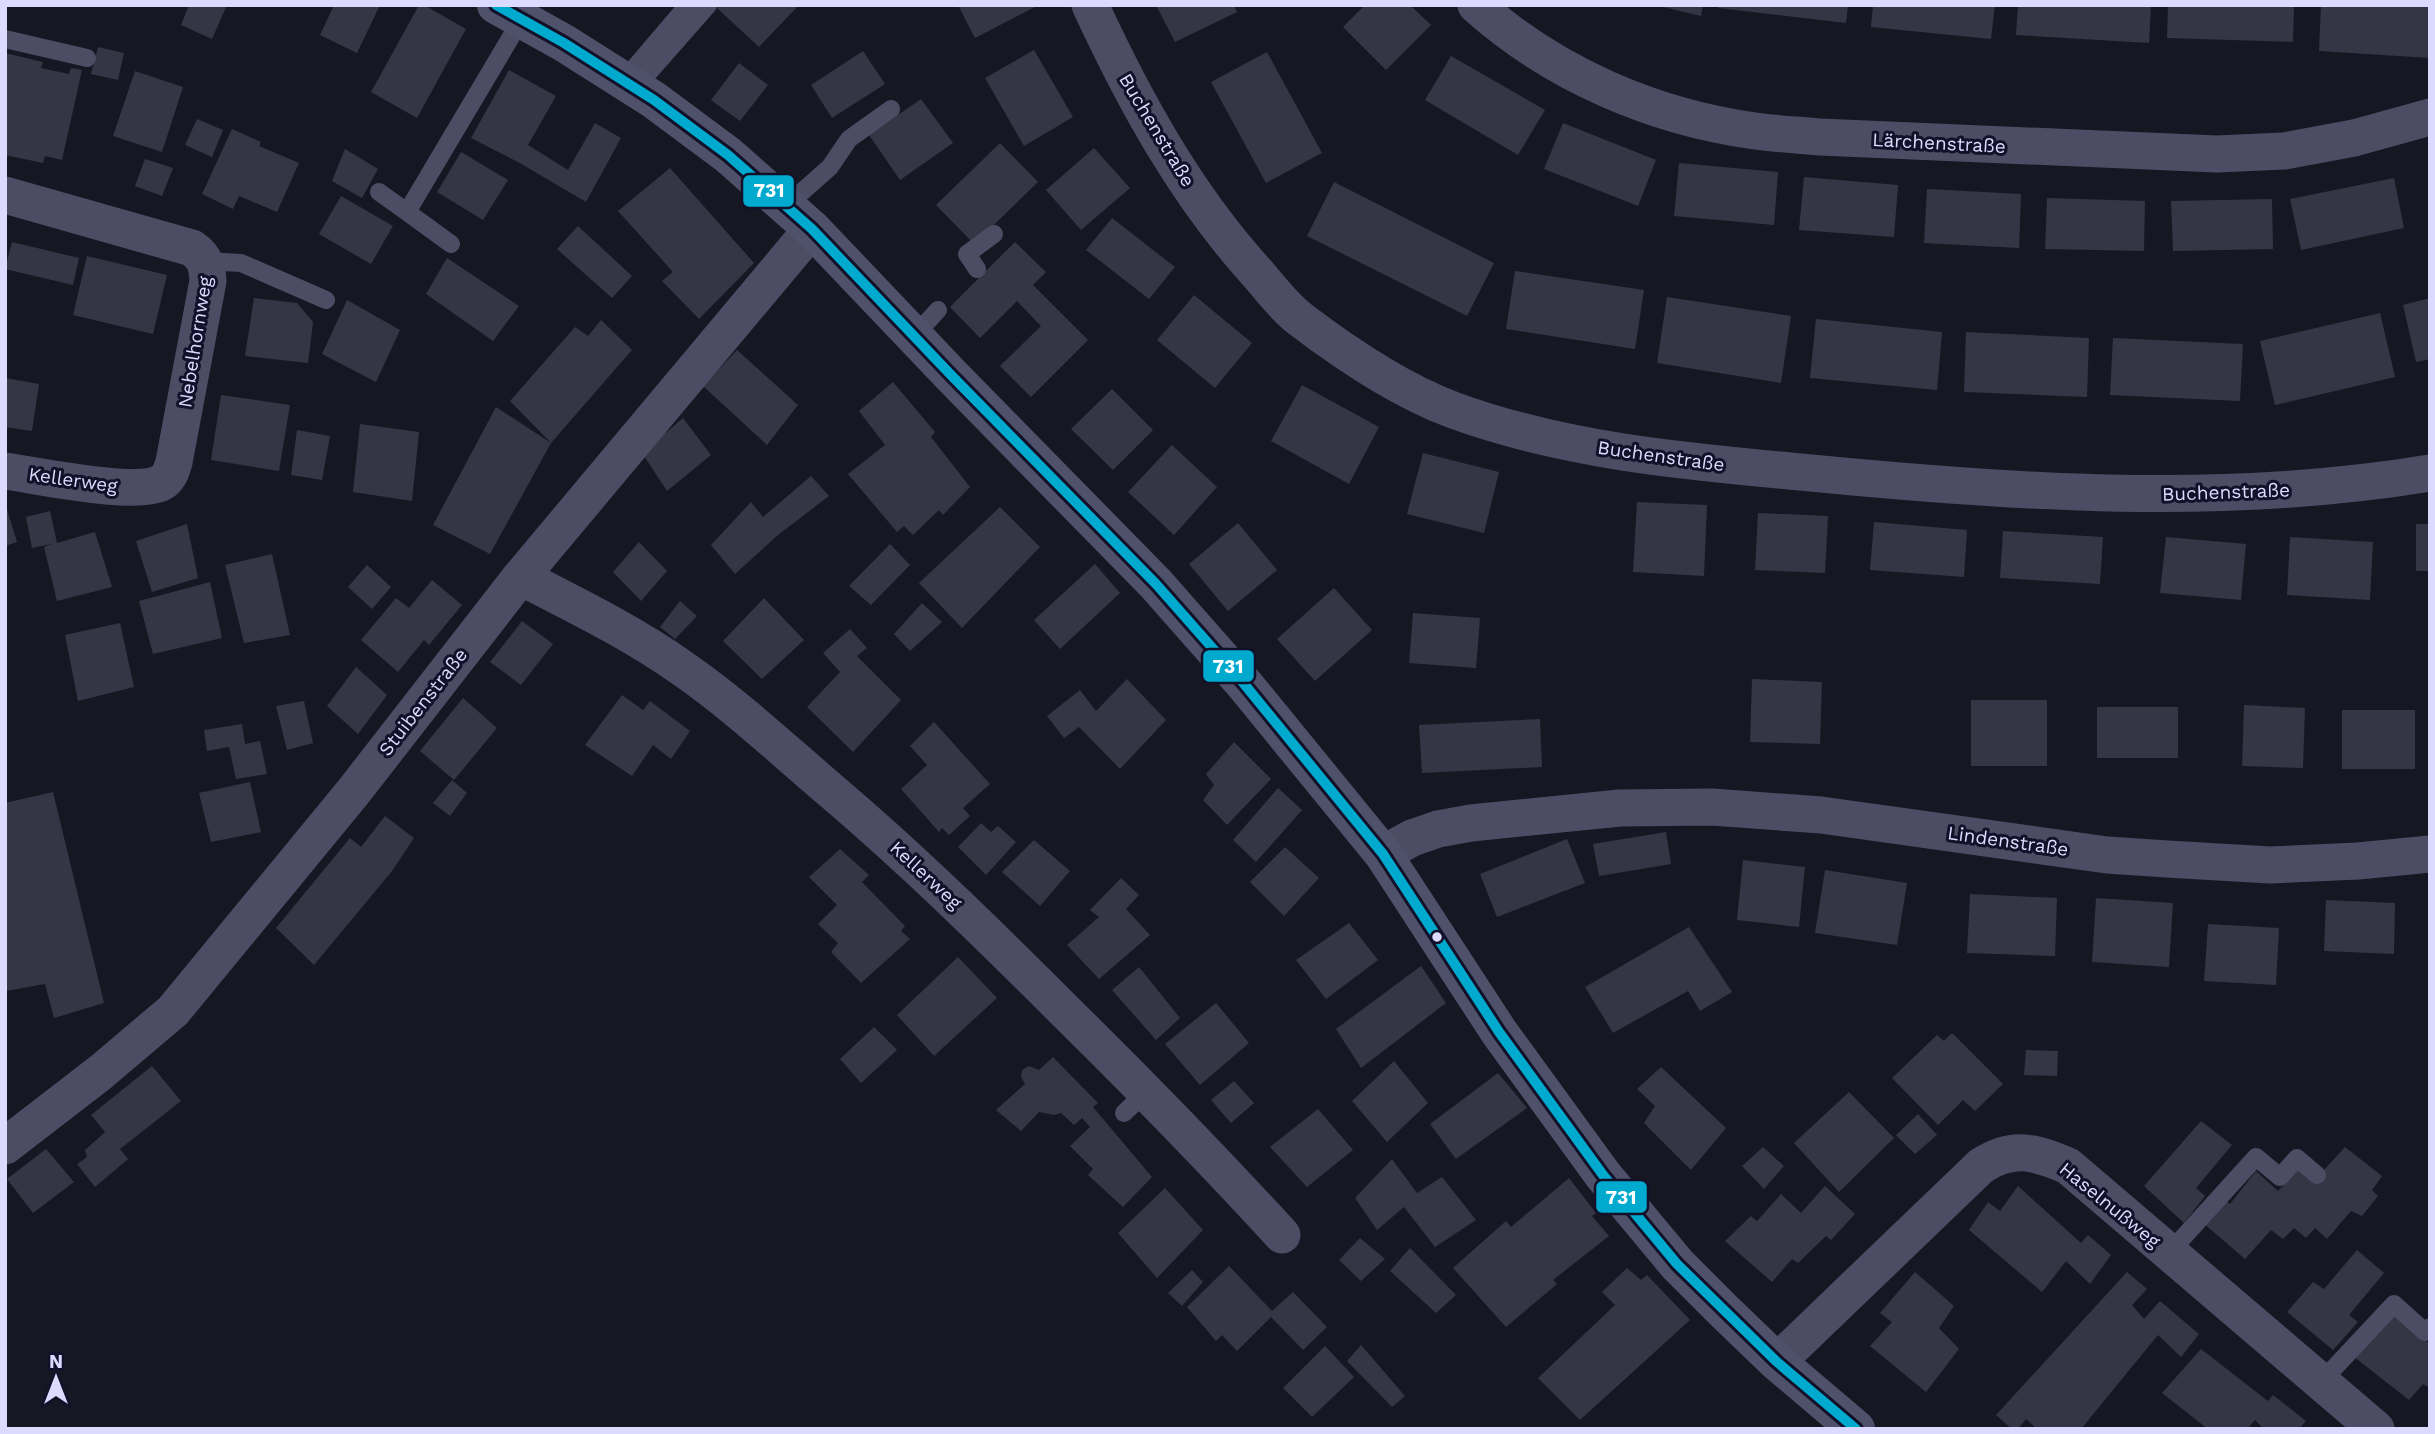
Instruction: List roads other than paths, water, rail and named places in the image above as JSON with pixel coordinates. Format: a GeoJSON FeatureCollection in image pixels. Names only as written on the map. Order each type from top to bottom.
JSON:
{"type":"FeatureCollection","features":[{"type":"Feature","properties":{"kind":"street","name":"Buchenstraße"},"geometry":{"type":"LineString","coordinates":[[1090,5],[1116,61],[1167,155],[1247,262],[1296,316],[1399,385],[1452,410],[1588,446],[1751,468],[2003,488],[2208,494],[2295,490],[2430,473]]}},
{"type":"Feature","properties":{"kind":"street","name":"Lärchenstraße"},"geometry":{"type":"LineString","coordinates":[[1476,5],[1494,22],[1542,56],[1596,85],[1704,121],[1755,131],[1819,137],[2217,154],[2284,150],[2354,138],[2430,117]]}},
{"type":"Feature","properties":{"kind":"street"},"geometry":{"type":"LineString","coordinates":[[508,13],[564,43],[630,84],[728,155],[799,218],[926,322],[951,375],[1147,575],[1201,634],[1383,854],[1499,1031],[1603,1175],[1677,1264],[1777,1362],[1856,1429]]}},
{"type":"Feature","properties":{"kind":"street","name":"Nebelhornweg"},"geometry":{"type":"LineString","coordinates":[[5,195],[178,243],[192,248],[205,261],[208,281],[206,294],[174,462],[171,472],[163,481],[140,488]]}},
{"type":"Feature","properties":{"kind":"street","name":"Stuibenstraße"},"geometry":{"type":"LineString","coordinates":[[5,1146],[101,1072],[173,1011],[354,791],[799,218]]}},
{"type":"Feature","properties":{"kind":"street","name":"Kellerweg"},"geometry":{"type":"LineString","coordinates":[[5,471],[122,488],[140,488]]}},
{"type":"Feature","properties":{"kind":"street","name":"Kellerweg"},"geometry":{"type":"LineString","coordinates":[[520,577],[631,634],[726,701],[878,831],[975,921],[1135,1102],[1282,1235]]}},
{"type":"Feature","properties":{"kind":"street","name":"Lindenstraße"},"geometry":{"type":"LineString","coordinates":[[1383,854],[1412,838],[1438,829],[1471,823],[1609,809],[1712,807],[1821,815],[2108,855],[2167,859],[2270,865],[2430,854]]}},
{"type":"Feature","properties":{"kind":"street","name":"Haselnußweg"},"geometry":{"type":"LineString","coordinates":[[1777,1362],[1981,1166],[1997,1156],[2020,1152],[2042,1156],[2068,1166],[2376,1429]]}},
{"type":"Feature","properties":{"kind":"lane"},"geometry":{"type":"LineString","coordinates":[[630,84],[688,5]]}},
{"type":"Feature","properties":{"kind":"lane"},"geometry":{"type":"LineString","coordinates":[[630,84],[708,5]]}},
{"type":"Feature","properties":{"kind":"lane"},"geometry":{"type":"LineString","coordinates":[[407,212],[508,13]]}},
{"type":"Feature","properties":{"kind":"lane"},"geometry":{"type":"LineString","coordinates":[[5,39],[87,58]]}},
{"type":"Feature","properties":{"kind":"lane"},"geometry":{"type":"LineString","coordinates":[[799,218],[849,139],[891,109]]}},
{"type":"Feature","properties":{"kind":"lane"},"geometry":{"type":"LineString","coordinates":[[379,192],[451,244]]}},
{"type":"Feature","properties":{"kind":"lane"},"geometry":{"type":"LineString","coordinates":[[977,269],[967,254],[993,234]]}},
{"type":"Feature","properties":{"kind":"lane"},"geometry":{"type":"LineString","coordinates":[[205,261],[241,263],[326,300]]}},
{"type":"Feature","properties":{"kind":"lane"},"geometry":{"type":"LineString","coordinates":[[2169,1253],[2256,1157],[2280,1177],[2297,1158],[2317,1175]]}},
{"type":"Feature","properties":{"kind":"lane"},"geometry":{"type":"LineString","coordinates":[[2321,1382],[2394,1304],[2425,1332],[2430,1327]]}}]}
